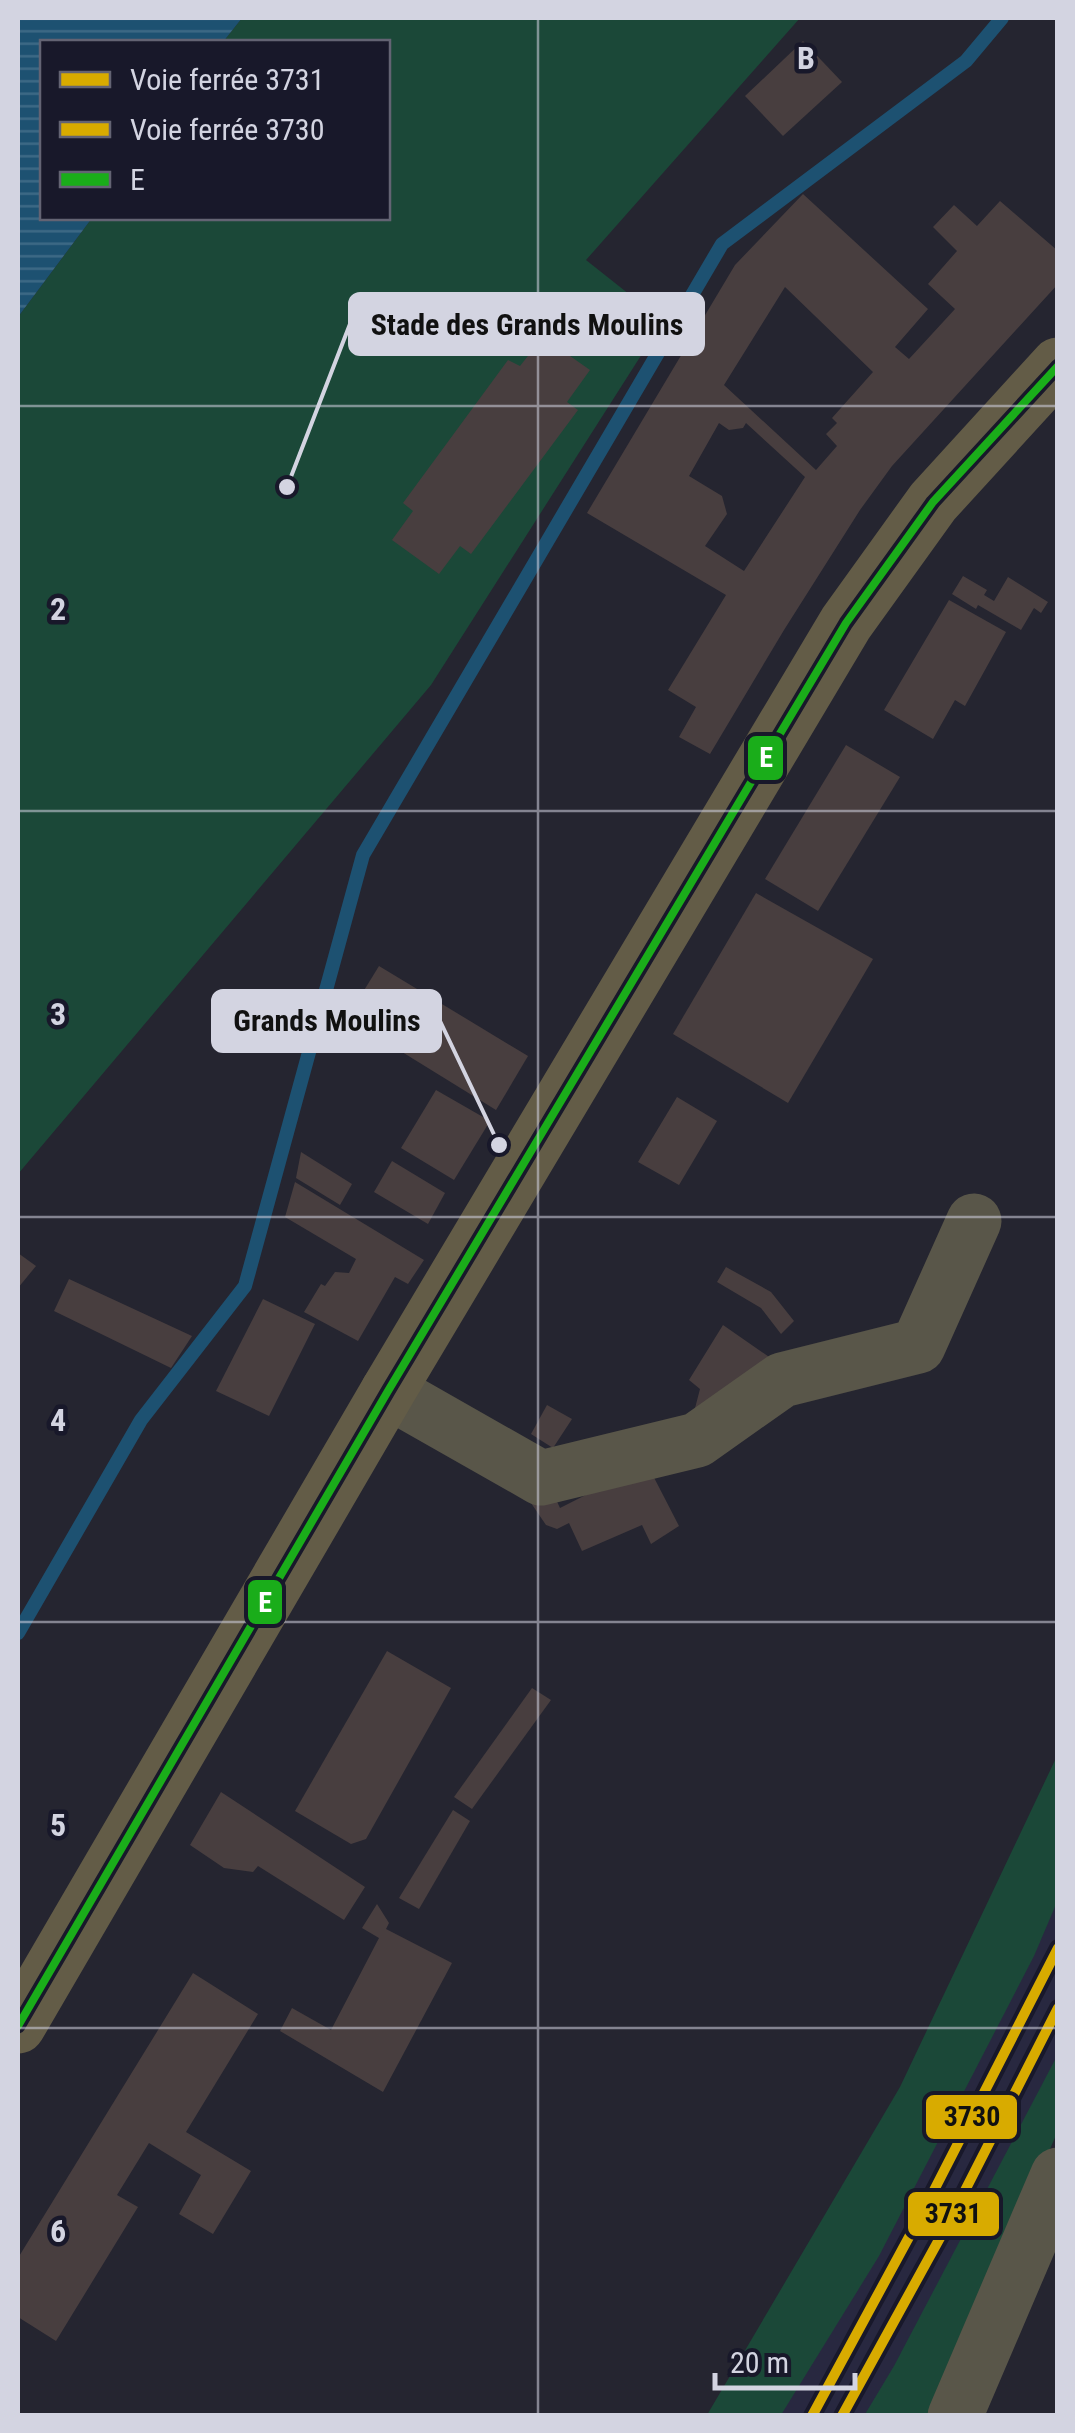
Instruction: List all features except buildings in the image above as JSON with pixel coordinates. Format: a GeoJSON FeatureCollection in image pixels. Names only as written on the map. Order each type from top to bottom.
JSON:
{"type":"FeatureCollection","features":[{"type":"Feature","properties":{"kind":"main road"},"geometry":{"type":"LineString","coordinates":[[18,2026],[388,1391],[846,622],[933,502],[1058,365]]}},
{"type":"Feature","properties":{"kind":"street"},"geometry":{"type":"LineString","coordinates":[[388,1391],[542,1478],[697,1440],[782,1380],[918,1346],[974,1221]]}},
{"type":"Feature","properties":{"kind":"street"},"geometry":{"type":"LineString","coordinates":[[956,2416],[1058,2174]]}},
{"type":"Feature","properties":{"kind":"shaded area"},"geometry":{"type":"Polygon","coordinates":[[[18,18],[242,18],[225,40],[40,40],[40,220],[91,220],[18,317],[18,18]]]}},
{"type":"Feature","properties":{"kind":"shaded area"},"geometry":{"type":"Polygon","coordinates":[[[1057,1809],[1057,2092],[891,2415],[746,2416],[1057,1809]]]}},
{"type":"Feature","properties":{"kind":"green space"},"geometry":{"type":"Polygon","coordinates":[[[242,18],[800,18],[586,260],[663,321],[431,685],[18,1174],[18,317],[91,220],[390,220],[390,40],[225,40],[242,18]]]}},
{"type":"Feature","properties":{"kind":"green space"},"geometry":{"type":"Polygon","coordinates":[[[1057,1756],[1057,1902],[1034,1956],[879,2256],[781,2415],[707,2415],[900,2087],[1057,1756]]]}},
{"type":"Feature","properties":{"kind":"green space"},"geometry":{"type":"Polygon","coordinates":[[[1057,2056],[1057,2133],[965,2342],[927,2415],[864,2416],[894,2366],[1057,2056]]]}},
{"type":"Feature","properties":{"kind":"waterway"},"geometry":{"type":"LineString","coordinates":[[18,1633],[141,1420],[245,1286],[363,855],[722,244],[966,61],[1002,18]]}},
{"type":"Feature","properties":{"kind":"rail line","name":"3730"},"geometry":{"type":"LineString","coordinates":[[812,2416],[928,2202],[1058,1948]]}},
{"type":"Feature","properties":{"kind":"rail line","name":"3731"},"geometry":{"type":"LineString","coordinates":[[842,2416],[952,2216],[1058,2008]]}},
{"type":"Feature","properties":{"kind":"transit line","name":"E"},"geometry":{"type":"LineString","coordinates":[[18,2026],[388,1391],[846,623],[933,502],[1058,366]]}},
{"type":"Feature","properties":{"kind":"place","name":"Stade des Grands Moulins"},"geometry":{"type":"Point","coordinates":[287,487]}},
{"type":"Feature","properties":{"kind":"place","name":"Grands Moulins"},"geometry":{"type":"Point","coordinates":[499,1145]}}]}
